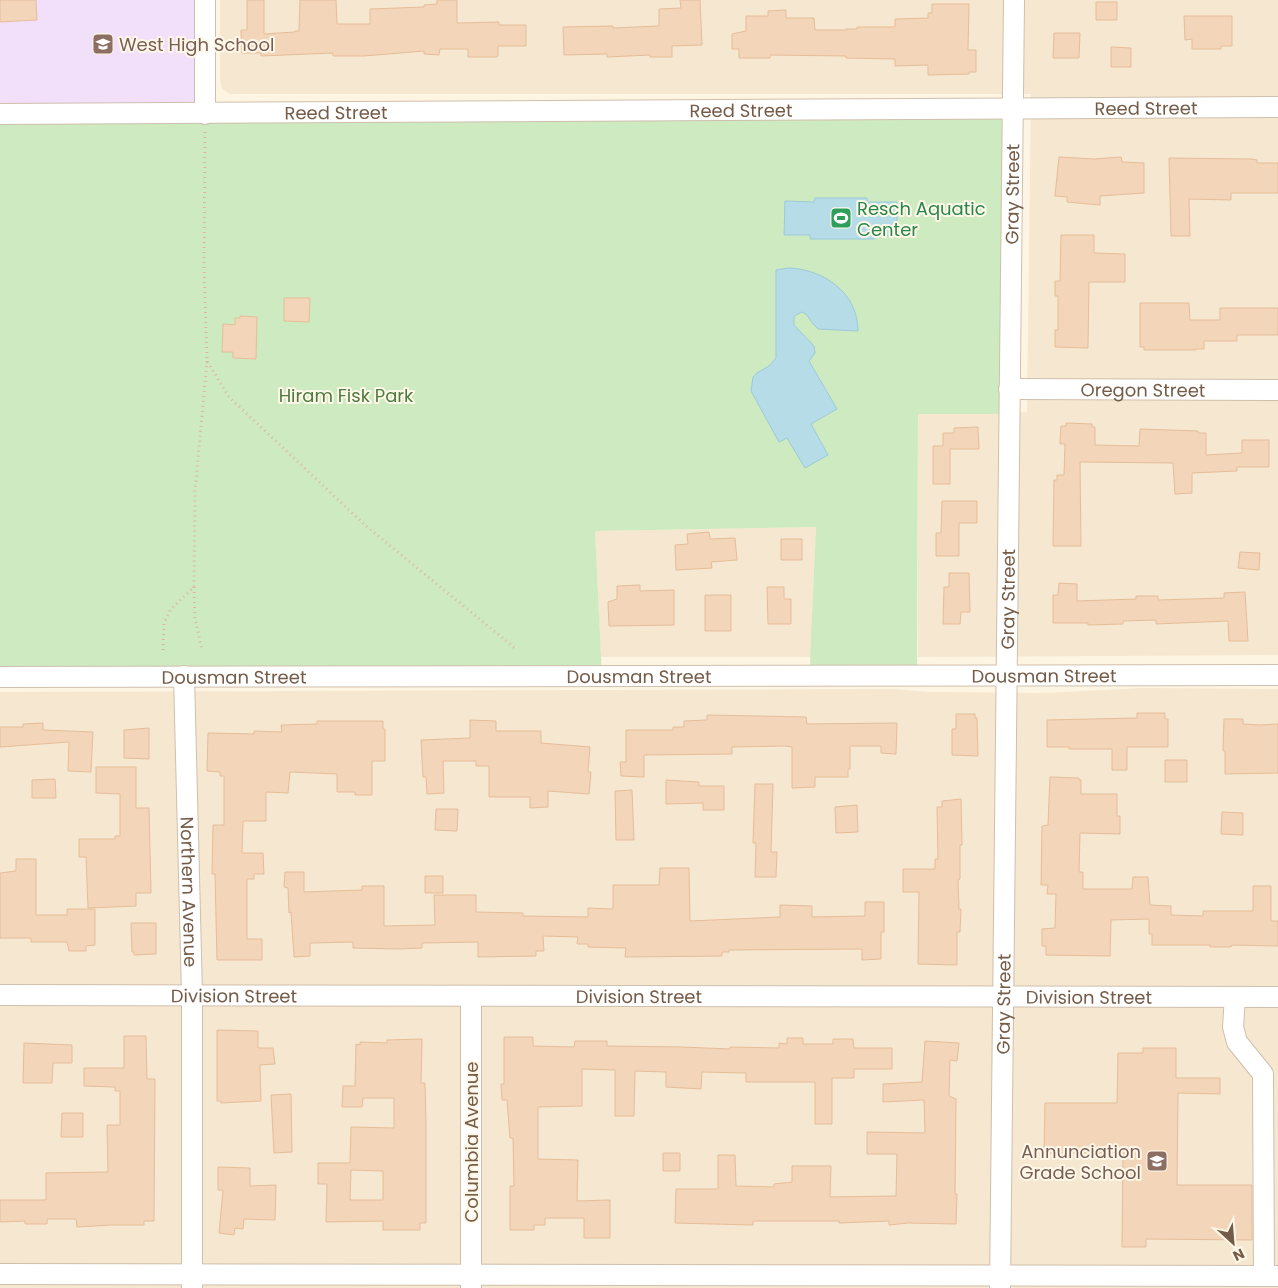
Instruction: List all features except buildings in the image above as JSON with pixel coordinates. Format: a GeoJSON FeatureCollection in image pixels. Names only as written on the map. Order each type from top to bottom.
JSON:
{"type":"FeatureCollection","features":[{"type":"Feature","properties":{"kind":"street"},"geometry":{"type":"LineString","coordinates":[[205,0],[205,114]]}},
{"type":"Feature","properties":{"kind":"street","name":"Gray Street"},"geometry":{"type":"LineString","coordinates":[[1000,1282],[1014,0]]}},
{"type":"Feature","properties":{"kind":"street","name":"Reed Street"},"geometry":{"type":"LineString","coordinates":[[0,114],[1278,107]]}},
{"type":"Feature","properties":{"kind":"street","name":"Oregon Street"},"geometry":{"type":"LineString","coordinates":[[1009,388],[1278,390]]}},
{"type":"Feature","properties":{"kind":"street","name":"Dousman Street"},"geometry":{"type":"LineString","coordinates":[[0,676],[1278,676]]}},
{"type":"Feature","properties":{"kind":"street","name":"Northern Avenue"},"geometry":{"type":"LineString","coordinates":[[184,676],[192,995],[192,1281]]}},
{"type":"Feature","properties":{"kind":"street","name":"Division Street"},"geometry":{"type":"LineString","coordinates":[[0,995],[1278,997]]}},
{"type":"Feature","properties":{"kind":"street","name":"Columbia Avenue"},"geometry":{"type":"LineString","coordinates":[[471,996],[471,1282]]}},
{"type":"Feature","properties":{"kind":"street"},"geometry":{"type":"LineString","coordinates":[[0,1274],[192,1281],[471,1282],[1000,1282],[1271,1276],[1263,1074],[1237,1042],[1233,1027],[1234,997]]}},
{"type":"Feature","properties":{"kind":"path"},"geometry":{"type":"LineString","coordinates":[[202,650],[195,618],[194,586],[195,491],[207,360],[204,264],[205,114]]}},
{"type":"Feature","properties":{"kind":"path"},"geometry":{"type":"LineString","coordinates":[[207,360],[229,397],[366,526],[516,649]]}},
{"type":"Feature","properties":{"kind":"path"},"geometry":{"type":"LineString","coordinates":[[163,650],[164,623],[171,609],[194,586]]}},
{"type":"Feature","properties":{"kind":"shaded area","name":"West High School"},"geometry":{"type":"Polygon","coordinates":[[[0,0],[205,0],[205,114],[0,114],[0,0]]]}},
{"type":"Feature","properties":{"kind":"shaded area"},"geometry":{"type":"Polygon","coordinates":[[[220,0],[1278,0],[1278,655],[918,657],[918,413],[1027,412],[1031,94],[230,94],[222,89],[220,79],[220,0]]]}},
{"type":"Feature","properties":{"kind":"shaded area"},"geometry":{"type":"Polygon","coordinates":[[[816,527],[810,657],[601,657],[595,531],[816,527]]]}},
{"type":"Feature","properties":{"kind":"shaded area"},"geometry":{"type":"Polygon","coordinates":[[[1142,688],[1278,689],[1278,1288],[0,1288],[0,692],[895,689],[930,692],[1046,693],[1142,688]]]}},
{"type":"Feature","properties":{"kind":"green space","name":"Hiram Fisk Park"},"geometry":{"type":"Polygon","coordinates":[[[1013,109],[1008,414],[918,414],[917,677],[811,677],[810,657],[816,527],[595,531],[602,676],[0,677],[0,114],[1013,109]]]}},
{"type":"Feature","properties":{"kind":"water","name":"Resch Aquatic Center"},"geometry":{"type":"Polygon","coordinates":[[[815,198],[867,198],[867,202],[897,202],[897,236],[876,236],[875,239],[810,239],[810,235],[784,235],[785,201],[814,202],[815,198]]]}},
{"type":"Feature","properties":{"kind":"water"},"geometry":{"type":"Polygon","coordinates":[[[788,268],[814,273],[826,278],[836,286],[852,305],[858,331],[818,329],[806,314],[802,312],[794,316],[794,325],[814,346],[815,353],[809,361],[837,409],[811,424],[828,455],[805,468],[787,438],[779,442],[751,391],[753,377],[769,366],[776,358],[776,270],[788,268]]]}},
{"type":"Feature","properties":{"kind":"place","name":"West High School"},"geometry":{"type":"Point","coordinates":[103,44]}},
{"type":"Feature","properties":{"kind":"place","name":"Resch Aquatic Center"},"geometry":{"type":"Point","coordinates":[841,218]}},
{"type":"Feature","properties":{"kind":"place","name":"Annunciation Grade School"},"geometry":{"type":"Point","coordinates":[1157,1161]}}]}
